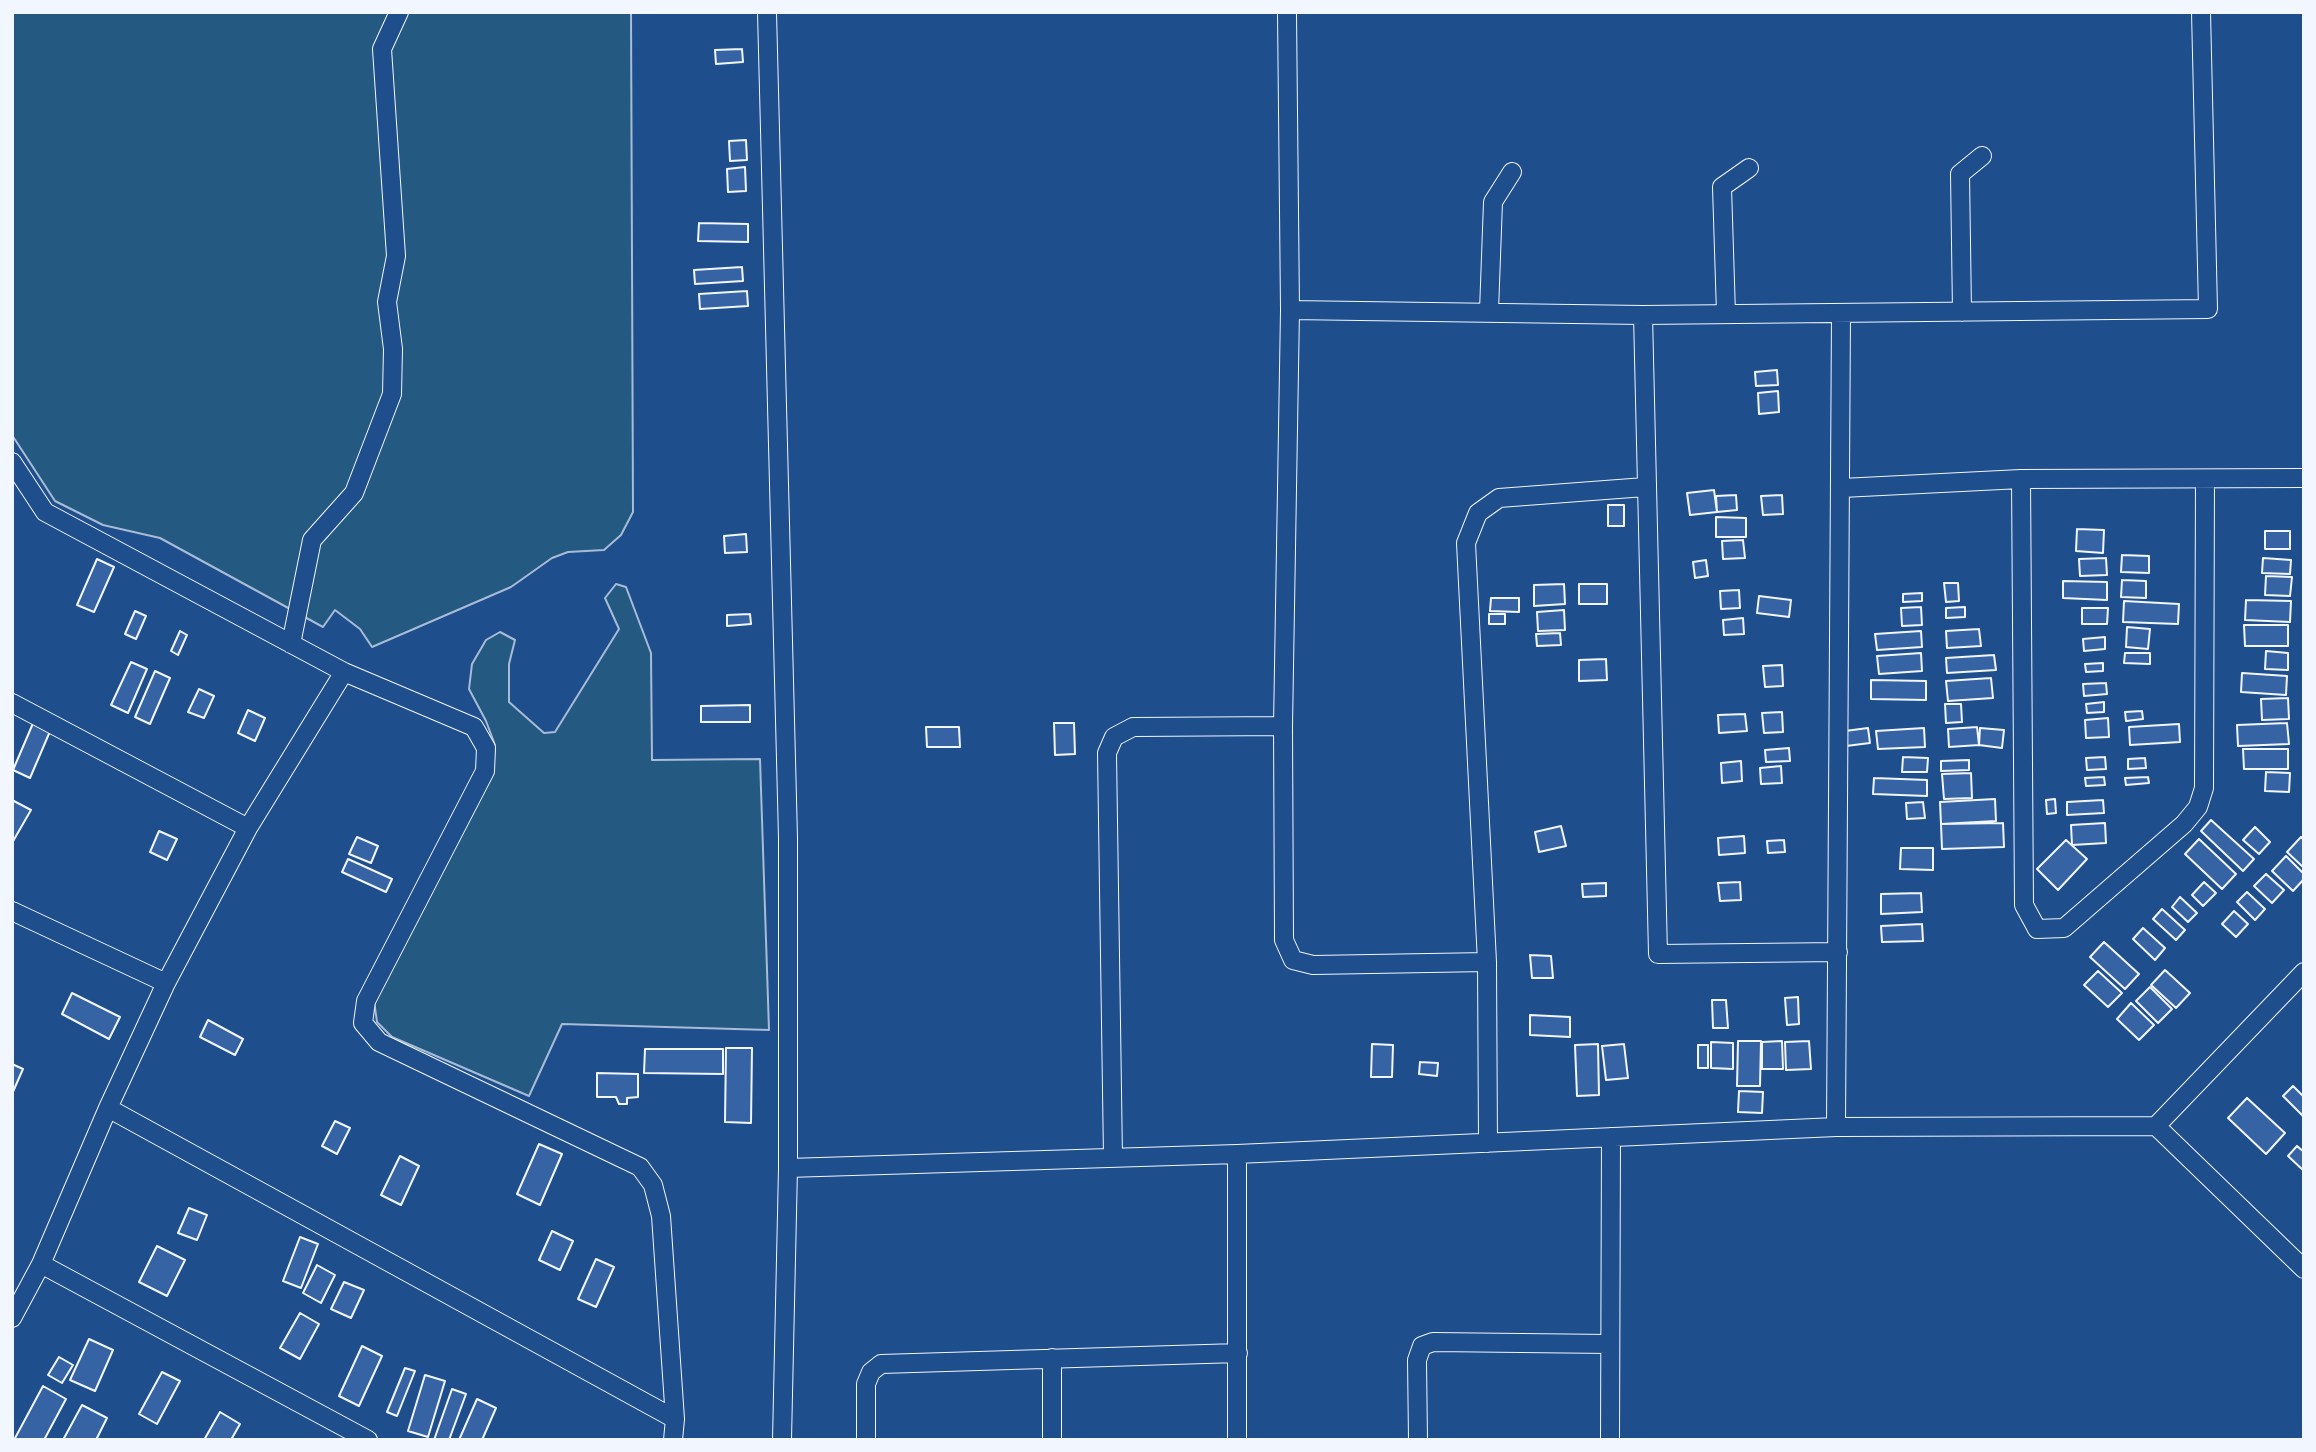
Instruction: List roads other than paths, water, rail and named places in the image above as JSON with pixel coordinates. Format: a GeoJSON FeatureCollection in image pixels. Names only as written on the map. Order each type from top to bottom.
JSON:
{"type":"FeatureCollection","features":[{"type":"Feature","properties":{"kind":"street"},"geometry":{"type":"LineString","coordinates":[[291,644],[312,540],[354,493],[392,394],[393,349],[387,302],[396,256],[382,49],[400,12]]}},
{"type":"Feature","properties":{"kind":"street"},"geometry":{"type":"LineString","coordinates":[[767,12],[788,838],[788,1168],[782,1440]]}},
{"type":"Feature","properties":{"kind":"street"},"geometry":{"type":"LineString","coordinates":[[1287,12],[1290,310],[1283,726],[1284,940],[1293,960],[1313,965],[1487,962]]}},
{"type":"Feature","properties":{"kind":"street"},"geometry":{"type":"LineString","coordinates":[[1290,310],[1643,315],[2208,309],[2201,12]]}},
{"type":"Feature","properties":{"kind":"street"},"geometry":{"type":"LineString","coordinates":[[1962,312],[1961,174],[1982,156]]}},
{"type":"Feature","properties":{"kind":"street"},"geometry":{"type":"LineString","coordinates":[[1726,314],[1722,187],[1749,168]]}},
{"type":"Feature","properties":{"kind":"street"},"geometry":{"type":"LineString","coordinates":[[1489,311],[1493,202],[1512,172]]}},
{"type":"Feature","properties":{"kind":"street"},"geometry":{"type":"LineString","coordinates":[[1836,1128],[1841,313]]}},
{"type":"Feature","properties":{"kind":"street"},"geometry":{"type":"LineString","coordinates":[[1643,315],[1658,954],[1838,953]]}},
{"type":"Feature","properties":{"kind":"street"},"geometry":{"type":"LineString","coordinates":[[12,462],[45,512],[344,672],[474,727],[486,748],[485,771],[366,1001],[363,1023],[379,1042],[640,1167],[653,1185],[661,1216],[675,1419],[673,1440]]}},
{"type":"Feature","properties":{"kind":"street"},"geometry":{"type":"LineString","coordinates":[[1842,488],[2021,479],[2304,478]]}},
{"type":"Feature","properties":{"kind":"street"},"geometry":{"type":"LineString","coordinates":[[2021,479],[2024,905],[2037,929],[2064,928],[2184,824],[2198,807],[2204,788],[2205,479]]}},
{"type":"Feature","properties":{"kind":"street"},"geometry":{"type":"LineString","coordinates":[[1488,1143],[1487,962],[1466,543],[1478,513],[1499,498],[1645,487]]}},
{"type":"Feature","properties":{"kind":"street"},"geometry":{"type":"LineString","coordinates":[[12,1318],[41,1264],[108,1108],[166,983],[248,828],[344,672]]}},
{"type":"Feature","properties":{"kind":"street"},"geometry":{"type":"LineString","coordinates":[[12,703],[248,828]]}},
{"type":"Feature","properties":{"kind":"street"},"geometry":{"type":"LineString","coordinates":[[1113,1158],[1107,753],[1114,737],[1133,727],[1283,726]]}},
{"type":"Feature","properties":{"kind":"street"},"geometry":{"type":"LineString","coordinates":[[12,911],[166,983]]}},
{"type":"Feature","properties":{"kind":"street"},"geometry":{"type":"LineString","coordinates":[[2156,1126],[2304,972]]}},
{"type":"Feature","properties":{"kind":"street"},"geometry":{"type":"LineString","coordinates":[[108,1108],[675,1419]]}},
{"type":"Feature","properties":{"kind":"street"},"geometry":{"type":"LineString","coordinates":[[788,1168],[1237,1154],[1836,1128],[2156,1126],[2301,1261]]}},
{"type":"Feature","properties":{"kind":"street"},"geometry":{"type":"LineString","coordinates":[[1610,1440],[1611,1137]]}},
{"type":"Feature","properties":{"kind":"street"},"geometry":{"type":"LineString","coordinates":[[1237,1154],[1237,1440]]}},
{"type":"Feature","properties":{"kind":"street"},"geometry":{"type":"LineString","coordinates":[[41,1264],[368,1440]]}},
{"type":"Feature","properties":{"kind":"street"},"geometry":{"type":"LineString","coordinates":[[1418,1440],[1417,1360],[1422,1346],[1433,1342],[1610,1344]]}},
{"type":"Feature","properties":{"kind":"street"},"geometry":{"type":"LineString","coordinates":[[866,1440],[866,1384],[871,1372],[881,1364],[1238,1353]]}},
{"type":"Feature","properties":{"kind":"street"},"geometry":{"type":"LineString","coordinates":[[1052,1358],[1052,1440]]}}]}
